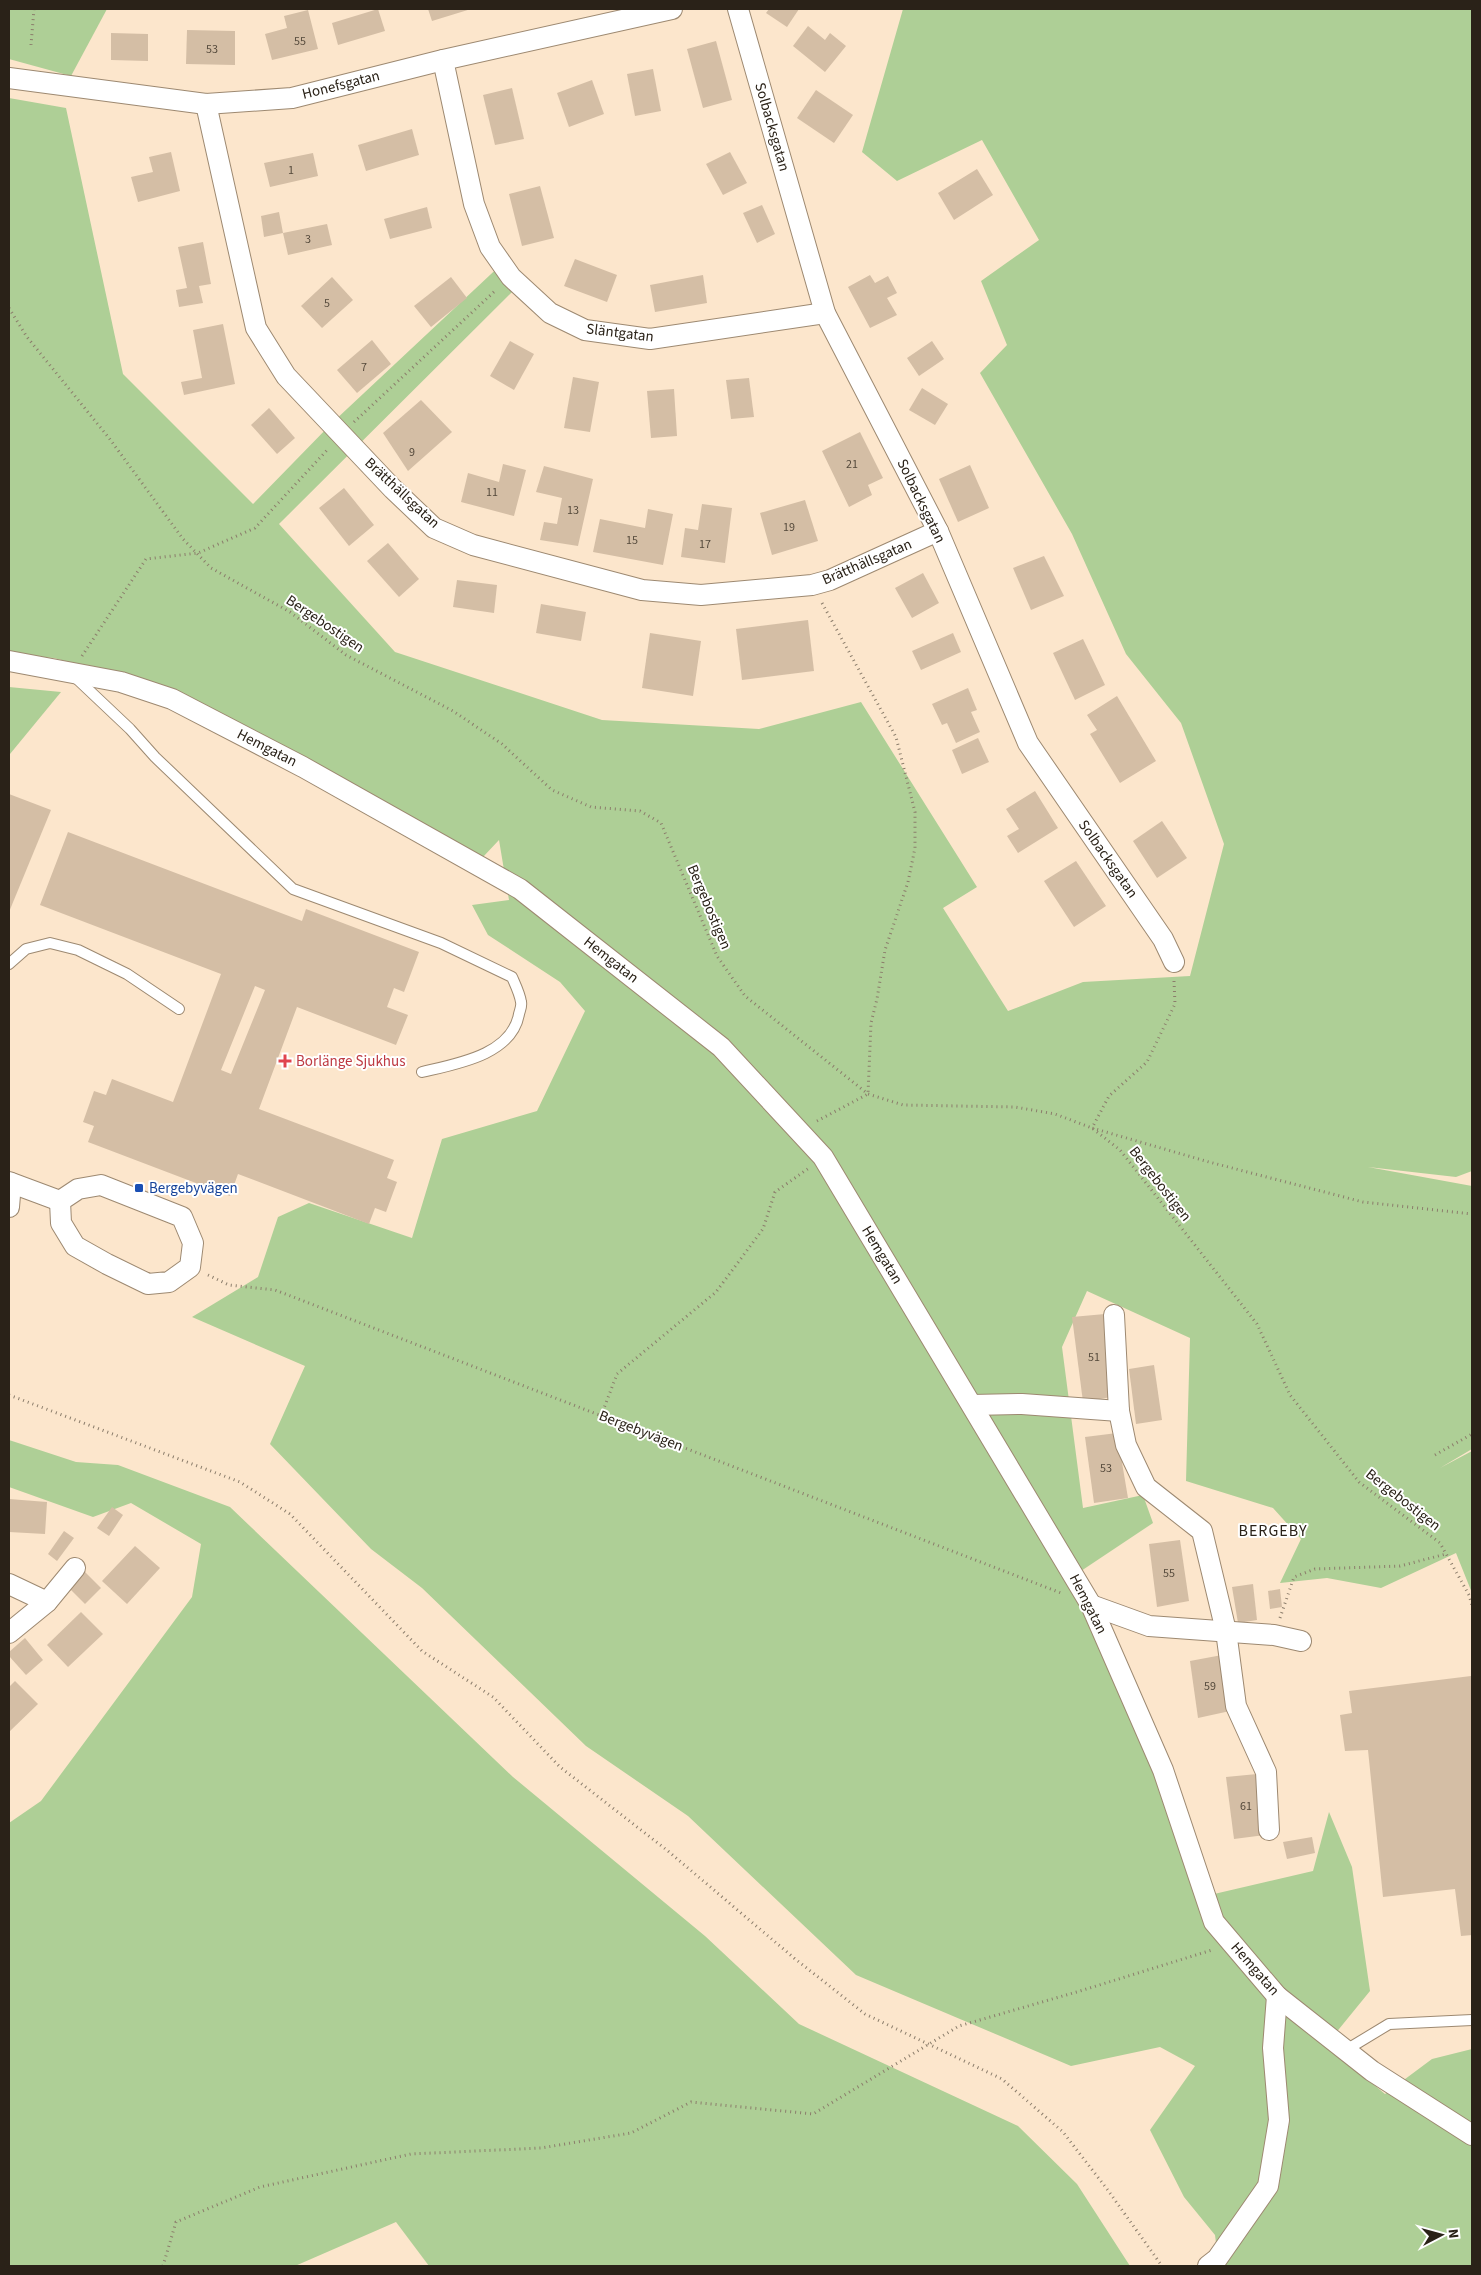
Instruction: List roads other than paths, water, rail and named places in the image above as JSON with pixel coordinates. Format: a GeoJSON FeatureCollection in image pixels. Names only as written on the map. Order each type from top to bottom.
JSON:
{"type":"FeatureCollection","features":[{"type":"Feature","properties":{"kind":"street","name":"Solbacksgatan"},"geometry":{"type":"LineString","coordinates":[[738,9],[825,313],[938,531],[1028,743],[1163,939],[1174,962]]}},
{"type":"Feature","properties":{"kind":"street","name":"Honefsgatan"},"geometry":{"type":"LineString","coordinates":[[9,78],[206,104],[292,98],[442,60],[670,10]]}},
{"type":"Feature","properties":{"kind":"street","name":"Släntgatan"},"geometry":{"type":"LineString","coordinates":[[442,60],[474,204],[490,247],[511,277],[550,313],[585,330],[650,339],[825,313]]}},
{"type":"Feature","properties":{"kind":"street","name":"Brätthällsgatan"},"geometry":{"type":"LineString","coordinates":[[206,104],[256,328],[286,376],[393,489],[434,528],[472,545],[642,590],[702,595],[812,585],[830,580],[938,531]]}},
{"type":"Feature","properties":{"kind":"street","name":"Hemgatan"},"geometry":{"type":"LineString","coordinates":[[9,662],[121,682],[172,699],[303,766],[520,889],[721,1047],[823,1157],[1091,1605],[1163,1770],[1214,1922],[1277,1996],[1372,2071],[1472,2135]]}},
{"type":"Feature","properties":{"kind":"street"},"geometry":{"type":"LineString","coordinates":[[9,1206],[10,1183],[60,1201]]}},
{"type":"Feature","properties":{"kind":"street"},"geometry":{"type":"LineString","coordinates":[[101,1185],[182,1217],[193,1243],[190,1266],[169,1282],[148,1284],[107,1264],[75,1246],[62,1223],[60,1201],[78,1189],[101,1185]]}},
{"type":"Feature","properties":{"kind":"street"},"geometry":{"type":"LineString","coordinates":[[1114,1315],[1119,1411],[1126,1445],[1146,1487],[1202,1531],[1226,1631],[1236,1706],[1266,1772],[1269,1830]]}},
{"type":"Feature","properties":{"kind":"street"},"geometry":{"type":"LineString","coordinates":[[972,1405],[1022,1404],[1119,1411]]}},
{"type":"Feature","properties":{"kind":"street"},"geometry":{"type":"LineString","coordinates":[[9,1633],[47,1602],[76,1568]]}},
{"type":"Feature","properties":{"kind":"street"},"geometry":{"type":"LineString","coordinates":[[9,1584],[47,1602]]}},
{"type":"Feature","properties":{"kind":"street"},"geometry":{"type":"LineString","coordinates":[[1091,1605],[1150,1626],[1274,1635],[1301,1641]]}},
{"type":"Feature","properties":{"kind":"street"},"geometry":{"type":"LineString","coordinates":[[1208,2266],[1217,2259],[1268,2186],[1279,2120],[1273,2048],[1277,1996]]}},
{"type":"Feature","properties":{"kind":"lane"},"geometry":{"type":"LineString","coordinates":[[71,673],[130,729],[174,776],[293,889],[440,943],[512,977],[521,1003],[517,1027],[507,1038],[487,1051],[462,1063],[422,1072]]}},
{"type":"Feature","properties":{"kind":"lane"},"geometry":{"type":"LineString","coordinates":[[9,964],[26,949],[50,942],[78,950],[127,974],[179,1009]]}},
{"type":"Feature","properties":{"kind":"lane"},"geometry":{"type":"LineString","coordinates":[[1346,2050],[1389,2024],[1472,2020]]}},
{"type":"Feature","properties":{"kind":"place","name":"Borlänge Sjukhus"},"geometry":{"type":"Point","coordinates":[285,1061]}},
{"type":"Feature","properties":{"kind":"place","name":"Bergebyvägen"},"geometry":{"type":"Point","coordinates":[139,1188]}},
{"type":"Feature","properties":{"kind":"district","name":"BERGEBY"},"geometry":{"type":"Point","coordinates":[1273,1531]}}]}
